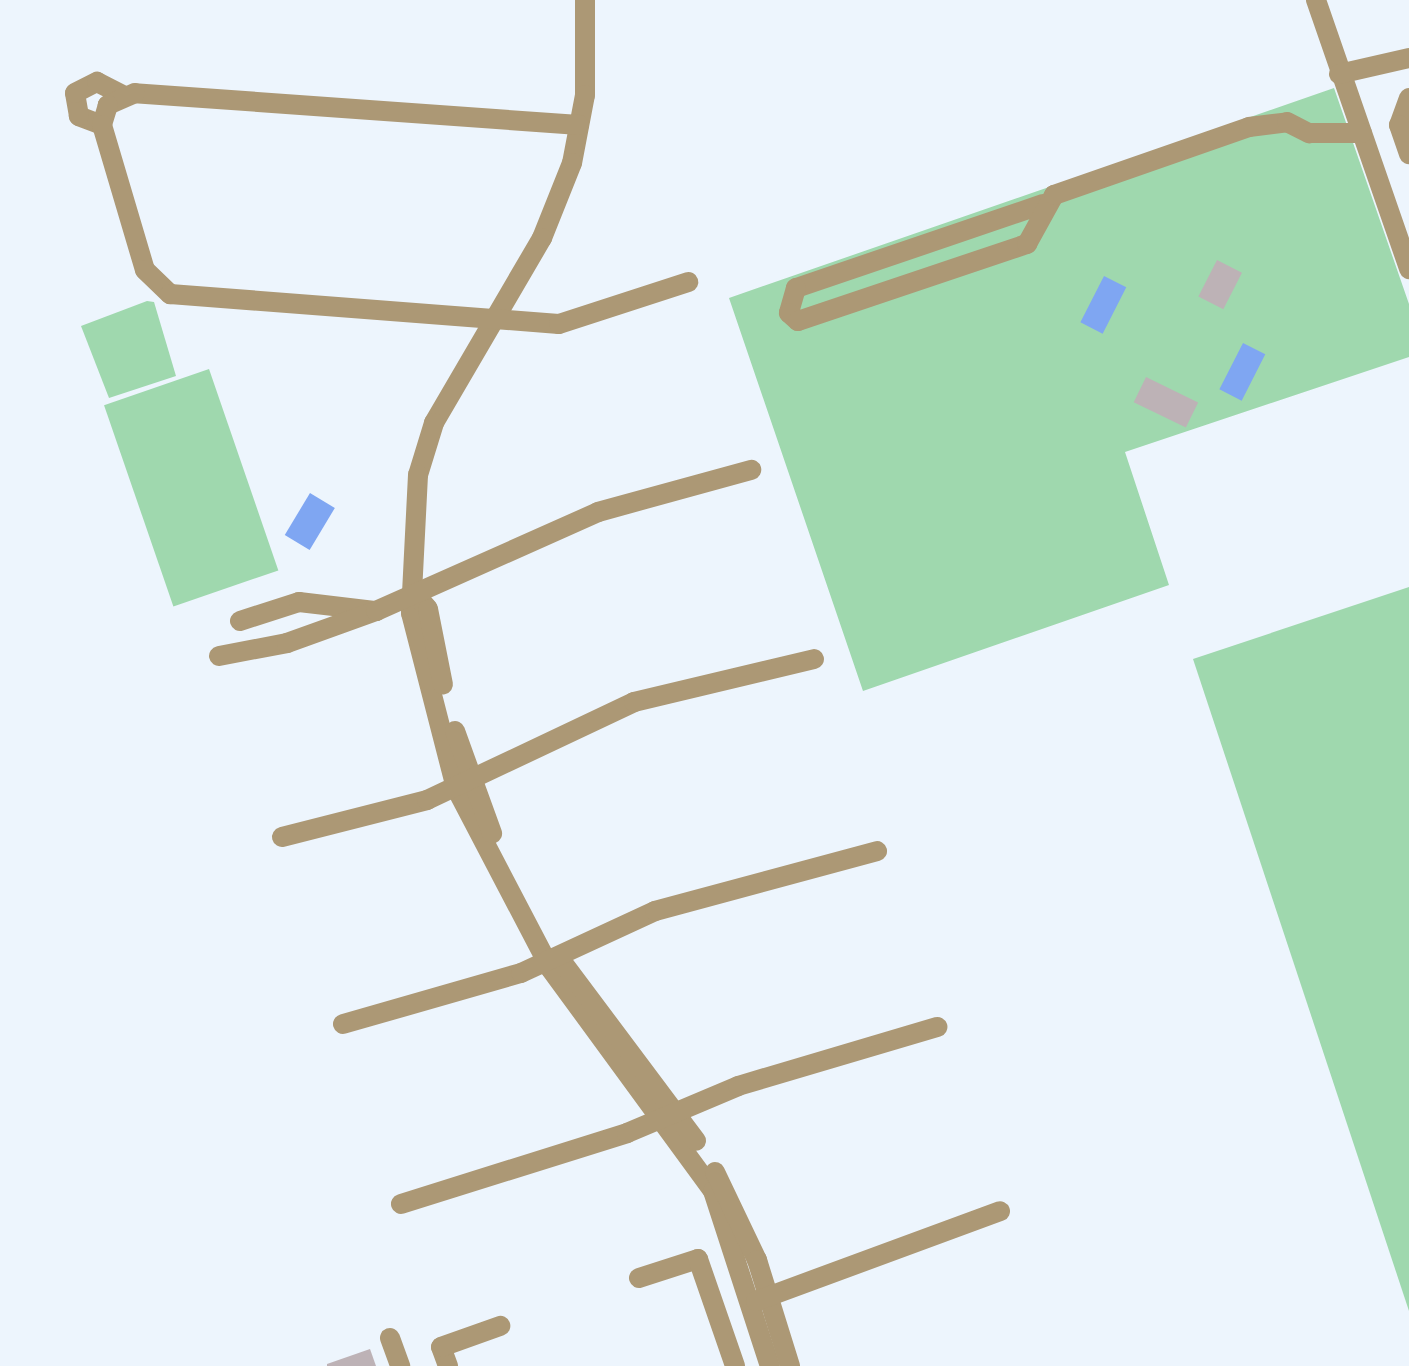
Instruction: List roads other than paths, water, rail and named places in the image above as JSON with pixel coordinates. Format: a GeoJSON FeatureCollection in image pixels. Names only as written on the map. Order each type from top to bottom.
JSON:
{"type":"FeatureCollection","features":[{"type":"Feature","properties":{"kind":"street"},"geometry":{"type":"LineString","coordinates":[[585,0],[579,125],[542,238],[434,423],[418,475],[416,595],[411,613],[464,785],[598,1042],[670,1115],[713,1191],[758,1300],[790,1366]]}},
{"type":"Feature","properties":{"kind":"street"},"geometry":{"type":"LineString","coordinates":[[1316,0],[1339,74],[1409,269]]}},
{"type":"Feature","properties":{"kind":"street"},"geometry":{"type":"LineString","coordinates":[[1339,74],[1409,58]]}},
{"type":"Feature","properties":{"kind":"street"},"geometry":{"type":"LineString","coordinates":[[102,125],[79,116],[75,93],[97,82],[122,95],[579,125]]}},
{"type":"Feature","properties":{"kind":"street"},"geometry":{"type":"LineString","coordinates":[[122,95],[108,105],[102,125],[145,270],[170,294],[559,324],[688,282]]}},
{"type":"Feature","properties":{"kind":"street"},"geometry":{"type":"LineString","coordinates":[[1409,98],[1399,125],[1409,154]]}},
{"type":"Feature","properties":{"kind":"street"},"geometry":{"type":"LineString","coordinates":[[1043,204],[1027,244],[798,321],[789,313],[796,288],[1043,204],[1271,121],[1309,133],[1362,133]]}},
{"type":"Feature","properties":{"kind":"street"},"geometry":{"type":"LineString","coordinates":[[219,656],[287,643],[376,611],[598,512],[751,470]]}},
{"type":"Feature","properties":{"kind":"street"},"geometry":{"type":"LineString","coordinates":[[240,621],[299,602],[376,611]]}},
{"type":"Feature","properties":{"kind":"street"},"geometry":{"type":"LineString","coordinates":[[282,837],[464,785],[634,702],[814,659]]}},
{"type":"Feature","properties":{"kind":"street"},"geometry":{"type":"LineString","coordinates":[[343,1024],[552,958],[644,915],[877,851]]}},
{"type":"Feature","properties":{"kind":"street"},"geometry":{"type":"LineString","coordinates":[[401,1204],[670,1115],[738,1086],[937,1027]]}},
{"type":"Feature","properties":{"kind":"street"},"geometry":{"type":"LineString","coordinates":[[758,1300],[1000,1211]]}},
{"type":"Feature","properties":{"kind":"street"},"geometry":{"type":"LineString","coordinates":[[639,1278],[698,1259],[735,1366]]}},
{"type":"Feature","properties":{"kind":"street"},"geometry":{"type":"LineString","coordinates":[[758,1300],[770,1366]]}},
{"type":"Feature","properties":{"kind":"street"},"geometry":{"type":"LineString","coordinates":[[448,1366],[441,1347],[500,1326]]}},
{"type":"Feature","properties":{"kind":"street"},"geometry":{"type":"LineString","coordinates":[[390,1338],[400,1366]]}},
{"type":"Feature","properties":{"kind":"water"},"geometry":{"type":"Polygon","coordinates":[[[1104,276],[1126,287],[1103,334],[1080,322],[1104,276]]]}},
{"type":"Feature","properties":{"kind":"water"},"geometry":{"type":"Polygon","coordinates":[[[1243,343],[1265,354],[1242,401],[1219,389],[1243,343]]]}},
{"type":"Feature","properties":{"kind":"water"},"geometry":{"type":"Polygon","coordinates":[[[310,493],[335,508],[310,550],[285,535],[310,493]]]}}]}
